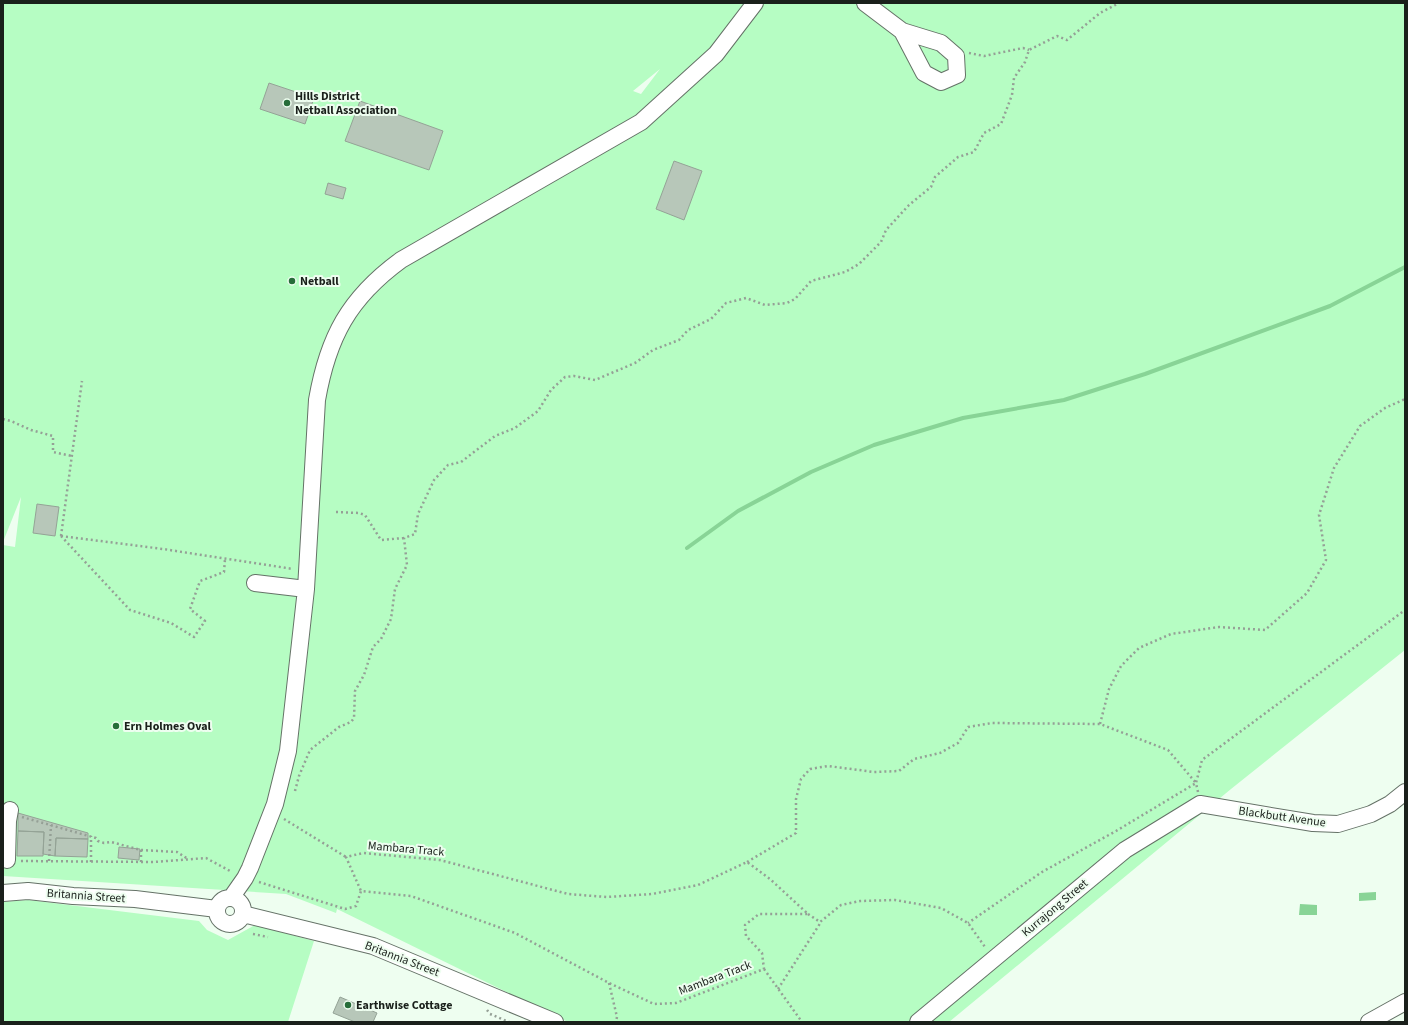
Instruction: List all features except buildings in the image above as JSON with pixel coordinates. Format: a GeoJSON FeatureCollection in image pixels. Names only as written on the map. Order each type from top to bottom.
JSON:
{"type":"FeatureCollection","features":[{"type":"Feature","properties":{"kind":"street"},"geometry":{"type":"LineString","coordinates":[[231,898],[245,878],[281,815],[306,589],[317,400],[328,352],[351,308],[382,274],[401,260],[641,122],[716,54],[755,3]]}},
{"type":"Feature","properties":{"kind":"street"},"geometry":{"type":"LineString","coordinates":[[865,3],[902,31],[941,43],[956,56],[957,75],[941,82],[924,73],[902,31]]}},
{"type":"Feature","properties":{"kind":"street"},"geometry":{"type":"LineString","coordinates":[[254,583],[306,589]]}},
{"type":"Feature","properties":{"kind":"street","name":"Blackbutt Avenue"},"geometry":{"type":"LineString","coordinates":[[1200,804],[1313,823],[1338,824],[1371,814],[1390,804],[1405,792]]}},
{"type":"Feature","properties":{"kind":"street","name":"Kurrajong Street"},"geometry":{"type":"LineString","coordinates":[[918,1022],[1125,850],[1200,804]]}},
{"type":"Feature","properties":{"kind":"street"},"geometry":{"type":"LineString","coordinates":[[9,812],[14,861]]}},
{"type":"Feature","properties":{"kind":"street","name":"Britannia Street"},"geometry":{"type":"LineString","coordinates":[[3,893],[28,891],[73,896],[135,899],[217,909]]}},
{"type":"Feature","properties":{"kind":"street"},"geometry":{"type":"LineString","coordinates":[[231,898],[239,901],[243,914],[237,922],[228,924],[219,919],[217,909],[221,901],[231,898]]}},
{"type":"Feature","properties":{"kind":"street","name":"Britannia Street"},"geometry":{"type":"LineString","coordinates":[[243,914],[373,946],[555,1022]]}},
{"type":"Feature","properties":{"kind":"street"},"geometry":{"type":"LineString","coordinates":[[1369,1022],[1405,1002]]}},
{"type":"Feature","properties":{"kind":"path"},"geometry":{"type":"LineString","coordinates":[[948,49],[984,56],[1023,48],[1029,50],[1057,36],[1067,40],[1100,13],[1119,3]]}},
{"type":"Feature","properties":{"kind":"path"},"geometry":{"type":"LineString","coordinates":[[336,512],[359,513],[365,515],[381,540],[404,538],[415,534],[418,514],[434,480],[448,465],[461,462],[495,436],[515,428],[538,412],[551,390],[565,378],[574,376],[595,380],[635,363],[653,350],[679,340],[688,330],[711,319],[726,303],[746,298],[764,305],[787,303],[795,299],[811,281],[845,272],[859,264],[881,242],[886,230],[909,205],[931,187],[935,177],[958,157],[974,152],[984,133],[1000,124],[1012,95],[1014,78],[1025,62],[1029,50]]}},
{"type":"Feature","properties":{"kind":"path"},"geometry":{"type":"LineString","coordinates":[[61,536],[82,382]]}},
{"type":"Feature","properties":{"kind":"path"},"geometry":{"type":"LineString","coordinates":[[1196,783],[1168,750],[1100,724],[1109,689],[1121,666],[1139,648],[1171,634],[1219,628],[1265,630],[1307,593],[1326,560],[1319,515],[1334,468],[1360,426],[1385,408],[1405,399]]}},
{"type":"Feature","properties":{"kind":"path"},"geometry":{"type":"LineString","coordinates":[[3,419],[31,430],[53,436],[53,452],[72,456]]}},
{"type":"Feature","properties":{"kind":"path"},"geometry":{"type":"LineString","coordinates":[[61,536],[163,549],[294,570]]}},
{"type":"Feature","properties":{"kind":"path"},"geometry":{"type":"LineString","coordinates":[[61,536],[130,610],[171,623],[194,637],[205,621],[190,608],[200,581],[224,572],[225,559]]}},
{"type":"Feature","properties":{"kind":"path"},"geometry":{"type":"LineString","coordinates":[[295,791],[299,776],[310,750],[339,727],[351,722],[354,718],[355,691],[364,675],[373,647],[381,639],[391,619],[395,589],[407,565],[404,538]]}},
{"type":"Feature","properties":{"kind":"path"},"geometry":{"type":"LineString","coordinates":[[1200,804],[1196,783],[1202,760],[1405,610]]}},
{"type":"Feature","properties":{"kind":"path","name":"Mambara Track"},"geometry":{"type":"LineString","coordinates":[[346,857],[363,853],[440,860],[568,894],[607,897],[652,894],[698,885],[747,862],[796,833],[796,799],[801,779],[810,769],[828,766],[874,772],[900,771],[914,759],[940,753],[958,743],[968,728],[992,723],[1100,724]]}},
{"type":"Feature","properties":{"kind":"path"},"geometry":{"type":"LineString","coordinates":[[968,922],[1042,872],[1116,831],[1196,783]]}},
{"type":"Feature","properties":{"kind":"path"},"geometry":{"type":"LineString","coordinates":[[9,812],[91,836],[104,843],[111,842],[141,850],[177,852],[188,859]]}},
{"type":"Feature","properties":{"kind":"path"},"geometry":{"type":"LineString","coordinates":[[14,861],[141,862],[206,858],[245,878],[345,909],[356,906],[361,891],[346,857],[281,815]]}},
{"type":"Feature","properties":{"kind":"path"},"geometry":{"type":"LineString","coordinates":[[49,861],[51,825]]}},
{"type":"Feature","properties":{"kind":"path"},"geometry":{"type":"LineString","coordinates":[[90,862],[91,836]]}},
{"type":"Feature","properties":{"kind":"path"},"geometry":{"type":"LineString","coordinates":[[141,850],[141,862]]}},
{"type":"Feature","properties":{"kind":"path"},"geometry":{"type":"LineString","coordinates":[[747,862],[770,879],[808,914],[821,922]]}},
{"type":"Feature","properties":{"kind":"path","name":"Mambara Track"},"geometry":{"type":"LineString","coordinates":[[361,891],[411,896],[515,933],[654,1004],[676,1003],[764,969],[762,953],[746,936],[745,925],[759,914],[808,914]]}},
{"type":"Feature","properties":{"kind":"path"},"geometry":{"type":"LineString","coordinates":[[778,989],[821,922],[841,905],[860,901],[895,900],[941,908],[968,922],[994,959]]}},
{"type":"Feature","properties":{"kind":"path"},"geometry":{"type":"LineString","coordinates":[[764,969],[802,1022]]}},
{"type":"Feature","properties":{"kind":"path"},"geometry":{"type":"LineString","coordinates":[[609,982],[617,1017],[616,1022]]}},
{"type":"Feature","properties":{"kind":"shaded area"},"geometry":{"type":"Polygon","coordinates":[[[3,3],[1405,3],[1405,650],[1231,789],[949,1022],[568,1022],[337,909],[336,913],[286,894],[3,876],[3,545],[15,547],[21,497],[3,542],[3,3]],[[660,69],[633,91],[641,94],[660,69]]]}},
{"type":"Feature","properties":{"kind":"shaded area"},"geometry":{"type":"Polygon","coordinates":[[[1376,892],[1376,900],[1359,901],[1359,893],[1376,892]]]}},
{"type":"Feature","properties":{"kind":"shaded area"},"geometry":{"type":"Polygon","coordinates":[[[28,900],[199,921],[207,930],[228,940],[255,925],[314,941],[288,1022],[3,1022],[3,902],[28,900]]]}},
{"type":"Feature","properties":{"kind":"shaded area"},"geometry":{"type":"Polygon","coordinates":[[[1300,904],[1317,905],[1317,915],[1299,915],[1300,904]]]}},
{"type":"Feature","properties":{"kind":"waterway"},"geometry":{"type":"LineString","coordinates":[[687,548],[738,511],[811,472],[874,445],[963,418],[1064,400],[1145,374],[1330,306],[1405,267]]}},
{"type":"Feature","properties":{"kind":"place","name":"Hills District Netball Association"},"geometry":{"type":"Point","coordinates":[287,103]}},
{"type":"Feature","properties":{"kind":"place","name":"Netball"},"geometry":{"type":"Point","coordinates":[292,281]}},
{"type":"Feature","properties":{"kind":"place","name":"Ern Holmes Oval"},"geometry":{"type":"Point","coordinates":[116,726]}},
{"type":"Feature","properties":{"kind":"place","name":"Earthwise Cottage"},"geometry":{"type":"Point","coordinates":[348,1005]}}]}
